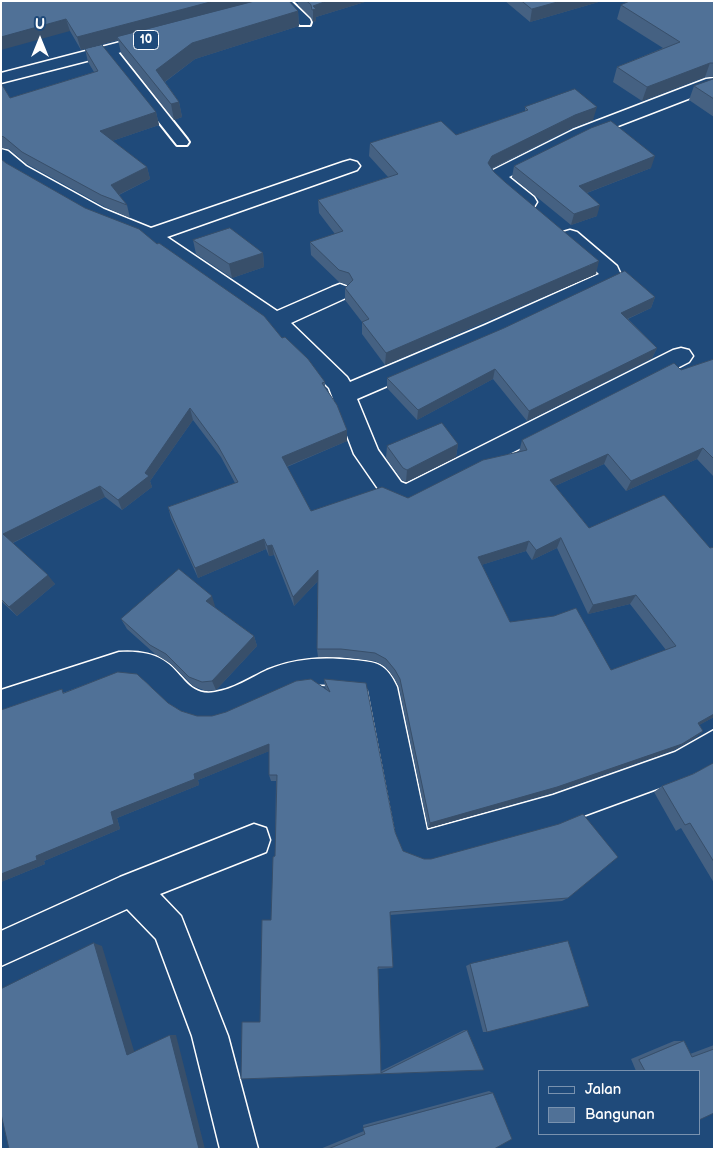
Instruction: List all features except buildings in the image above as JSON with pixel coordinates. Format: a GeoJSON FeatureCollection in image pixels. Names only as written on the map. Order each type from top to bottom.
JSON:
{"type":"FeatureCollection","features":[{"type":"Feature","properties":{"kind":"main road"},"geometry":{"type":"LineString","coordinates":[[267,8],[289,2]]}},
{"type":"Feature","properties":{"kind":"main road","name":"10"},"geometry":{"type":"LineString","coordinates":[[1,78],[174,33]]}},
{"type":"Feature","properties":{"kind":"main road"},"geometry":{"type":"LineString","coordinates":[[344,395],[501,328],[611,277],[609,271],[500,180],[498,175],[580,134],[712,83]]}},
{"type":"Feature","properties":{"kind":"main road"},"geometry":{"type":"LineString","coordinates":[[1,156],[19,170],[97,214],[150,235],[275,321],[339,383],[368,454],[392,489],[406,496],[682,356]]}},
{"type":"Feature","properties":{"kind":"main road"},"geometry":{"type":"LineString","coordinates":[[150,235],[350,166]]}},
{"type":"Feature","properties":{"kind":"main road"},"geometry":{"type":"LineString","coordinates":[[275,321],[340,292]]}},
{"type":"Feature","properties":{"kind":"main road"},"geometry":{"type":"LineString","coordinates":[[1,704],[119,665],[134,664],[152,669],[183,700],[201,709],[224,705],[288,676],[306,672],[371,675],[378,680],[382,687],[412,837],[415,842],[423,846],[430,846],[553,811],[684,764],[714,745]]}},
{"type":"Feature","properties":{"kind":"main road"},"geometry":{"type":"LineString","coordinates":[[1,949],[132,890],[254,840]]}},
{"type":"Feature","properties":{"kind":"main road"},"geometry":{"type":"LineString","coordinates":[[132,890],[169,928],[210,1036],[239,1149]]}},
{"type":"Feature","properties":{"kind":"lane"},"geometry":{"type":"LineString","coordinates":[[289,2],[305,22]]}},
{"type":"Feature","properties":{"kind":"lane"},"geometry":{"type":"LineString","coordinates":[[109,50],[182,142]]}}]}
